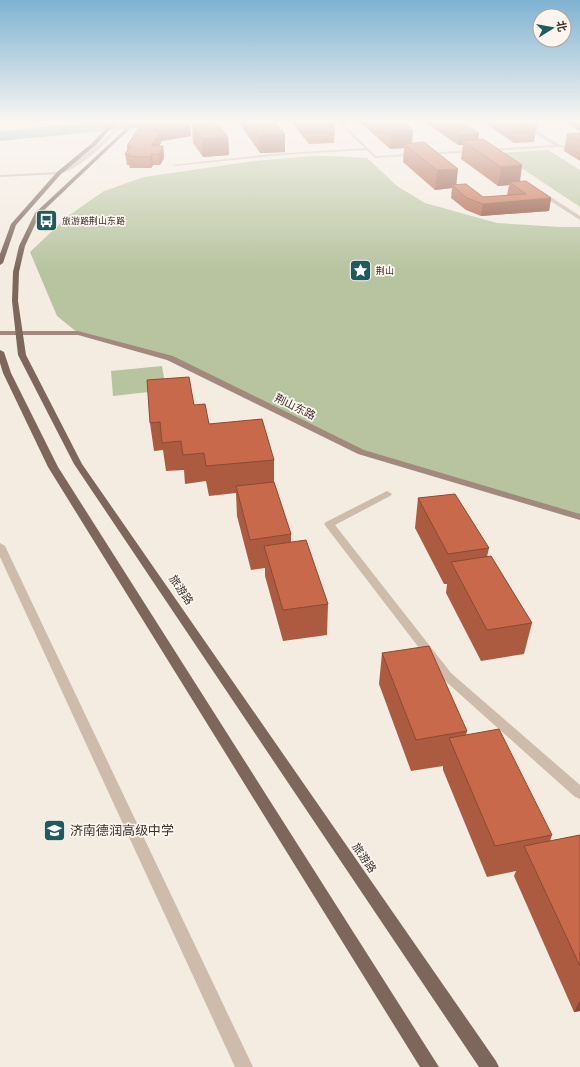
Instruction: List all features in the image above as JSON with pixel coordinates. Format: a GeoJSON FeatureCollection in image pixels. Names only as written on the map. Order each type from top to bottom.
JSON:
{"type":"FeatureCollection","features":[{"type":"Feature","properties":{"kind":"main road"},"geometry":{"type":"LineString","coordinates":[[0,263],[3,244],[13,224],[63,170]]}},
{"type":"Feature","properties":{"kind":"main road","name":"旅游路"},"geometry":{"type":"LineString","coordinates":[[82,170],[38,213],[22,246],[16,272],[15,300],[22,355],[78,464],[490,1067]]}},
{"type":"Feature","properties":{"kind":"main road"},"geometry":{"type":"LineString","coordinates":[[0,352],[7,373],[53,467],[430,1067]]}},
{"type":"Feature","properties":{"kind":"street"},"geometry":{"type":"LineString","coordinates":[[0,176],[59,173],[66,170]]}},
{"type":"Feature","properties":{"kind":"street"},"geometry":{"type":"LineString","coordinates":[[537,190],[580,218]]}},
{"type":"Feature","properties":{"kind":"street","name":"荆山东路"},"geometry":{"type":"LineString","coordinates":[[0,333],[78,333],[170,358],[361,452],[580,517]]}},
{"type":"Feature","properties":{"kind":"street"},"geometry":{"type":"LineString","coordinates":[[387,494],[329,524],[447,676],[580,793]]}},
{"type":"Feature","properties":{"kind":"street"},"geometry":{"type":"LineString","coordinates":[[0,546],[244,1067]]}},
{"type":"Feature","properties":{"kind":"green space"},"geometry":{"type":"Polygon","coordinates":[[[194,170],[380,170],[397,186],[425,203],[497,223],[580,227],[580,517],[361,452],[170,358],[78,333],[57,316],[30,252],[68,216],[104,191],[144,177],[194,170]]]}},
{"type":"Feature","properties":{"kind":"green space"},"geometry":{"type":"Polygon","coordinates":[[[524,170],[580,170],[580,207],[524,170]]]}},
{"type":"Feature","properties":{"kind":"green space"},"geometry":{"type":"Polygon","coordinates":[[[162,366],[166,390],[113,396],[111,371],[162,366]]]}},
{"type":"Feature","properties":{"kind":"building"},"geometry":{"type":"Polygon","coordinates":[[[526,181],[551,198],[483,204],[467,198],[452,185],[466,184],[483,197],[526,194],[509,182],[526,181]]]}},
{"type":"Feature","properties":{"kind":"building"},"geometry":{"type":"Polygon","coordinates":[[[189,377],[194,405],[205,404],[209,424],[262,419],[274,460],[206,466],[204,453],[183,455],[181,441],[162,443],[160,422],[150,423],[147,380],[189,377]]]}},
{"type":"Feature","properties":{"kind":"building"},"geometry":{"type":"Polygon","coordinates":[[[274,482],[291,534],[250,540],[236,486],[274,482]]]}},
{"type":"Feature","properties":{"kind":"building"},"geometry":{"type":"Polygon","coordinates":[[[455,494],[489,548],[448,554],[418,498],[455,494]]]}},
{"type":"Feature","properties":{"kind":"building"},"geometry":{"type":"Polygon","coordinates":[[[306,540],[328,604],[283,610],[264,546],[306,540]]]}},
{"type":"Feature","properties":{"kind":"building"},"geometry":{"type":"Polygon","coordinates":[[[491,556],[532,623],[487,630],[451,562],[491,556]]]}},
{"type":"Feature","properties":{"kind":"building"},"geometry":{"type":"Polygon","coordinates":[[[429,646],[467,731],[416,740],[382,653],[429,646]]]}},
{"type":"Feature","properties":{"kind":"building"},"geometry":{"type":"Polygon","coordinates":[[[499,729],[552,835],[495,846],[449,738],[499,729]]]}},
{"type":"Feature","properties":{"kind":"building"},"geometry":{"type":"Polygon","coordinates":[[[580,835],[580,966],[524,846],[580,835]]]}},
{"type":"Feature","properties":{"kind":"place","name":"旅游路荆山东路"},"geometry":{"type":"Point","coordinates":[47,221]}},
{"type":"Feature","properties":{"kind":"place","name":"荆山"},"geometry":{"type":"Point","coordinates":[360,271]}},
{"type":"Feature","properties":{"kind":"place","name":"济南德润高级中学"},"geometry":{"type":"Point","coordinates":[54,831]}}]}
